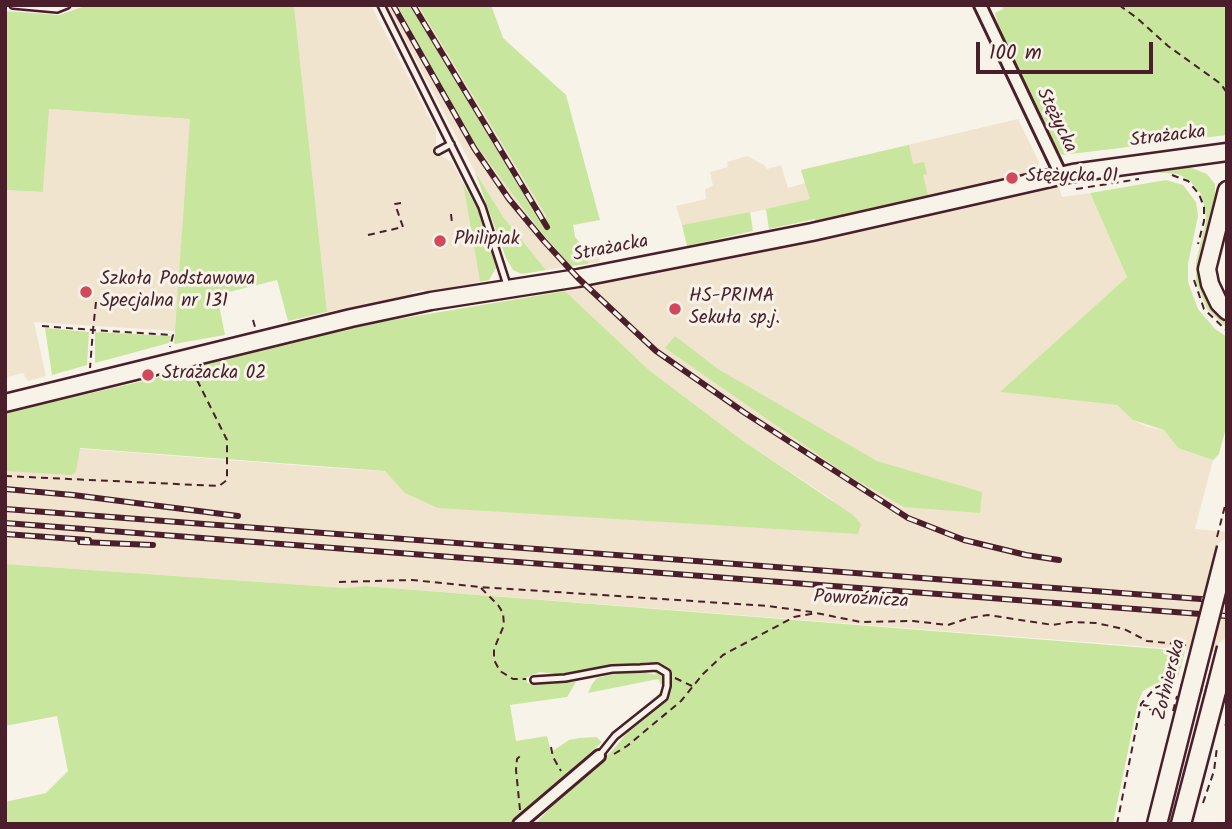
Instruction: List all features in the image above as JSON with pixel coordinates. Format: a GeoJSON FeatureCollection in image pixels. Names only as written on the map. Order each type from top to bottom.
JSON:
{"type":"FeatureCollection","features":[{"type":"Feature","properties":{"kind":"main road","name":"Strażacka"},"geometry":{"type":"LineString","coordinates":[[5,403],[196,352],[351,318],[508,288],[578,278],[812,232],[1061,175],[1122,164],[1227,152]]}},
{"type":"Feature","properties":{"kind":"main road"},"geometry":{"type":"LineString","coordinates":[[1227,190],[1207,269],[1210,284],[1219,303],[1227,311]]}},
{"type":"Feature","properties":{"kind":"main road","name":"Żołnierska"},"geometry":{"type":"LineString","coordinates":[[1157,824],[1184,685],[1227,548]]}},
{"type":"Feature","properties":{"kind":"main road"},"geometry":{"type":"LineString","coordinates":[[1181,824],[1227,648]]}},
{"type":"Feature","properties":{"kind":"street","name":"Stężycka"},"geometry":{"type":"LineString","coordinates":[[980,5],[1061,175]]}},
{"type":"Feature","properties":{"kind":"street"},"geometry":{"type":"LineString","coordinates":[[521,822],[599,756]]}},
{"type":"Feature","properties":{"kind":"lane"},"geometry":{"type":"LineString","coordinates":[[13,5],[57,9],[67,5]]}},
{"type":"Feature","properties":{"kind":"lane"},"geometry":{"type":"LineString","coordinates":[[381,5],[486,217],[508,288]]}},
{"type":"Feature","properties":{"kind":"lane"},"geometry":{"type":"LineString","coordinates":[[438,151],[451,144]]}},
{"type":"Feature","properties":{"kind":"lane"},"geometry":{"type":"LineString","coordinates":[[534,680],[565,678],[612,669],[657,667],[667,673],[664,697],[615,736],[599,756]]}},
{"type":"Feature","properties":{"kind":"path"},"geometry":{"type":"LineString","coordinates":[[1119,5],[1168,46],[1221,84],[1227,93]]}},
{"type":"Feature","properties":{"kind":"path"},"geometry":{"type":"LineString","coordinates":[[1168,174],[1188,181],[1199,194],[1204,207],[1204,221],[1196,253]]}},
{"type":"Feature","properties":{"kind":"path"},"geometry":{"type":"LineString","coordinates":[[1076,188],[1146,177]]}},
{"type":"Feature","properties":{"kind":"path"},"geometry":{"type":"LineString","coordinates":[[368,235],[403,226],[396,204],[401,203]]}},
{"type":"Feature","properties":{"kind":"path"},"geometry":{"type":"LineString","coordinates":[[450,214],[453,223]]}},
{"type":"Feature","properties":{"kind":"path"},"geometry":{"type":"LineString","coordinates":[[1193,274],[1205,309],[1227,331]]}},
{"type":"Feature","properties":{"kind":"path"},"geometry":{"type":"LineString","coordinates":[[83,369],[90,368],[96,302]]}},
{"type":"Feature","properties":{"kind":"path"},"geometry":{"type":"LineString","coordinates":[[42,326],[173,335],[171,347]]}},
{"type":"Feature","properties":{"kind":"path"},"geometry":{"type":"LineString","coordinates":[[5,477],[219,486],[227,480],[227,440],[196,352]]}},
{"type":"Feature","properties":{"kind":"path"},"geometry":{"type":"LineString","coordinates":[[339,582],[412,580],[768,606],[816,613]]}},
{"type":"Feature","properties":{"kind":"path"},"geometry":{"type":"LineString","coordinates":[[480,587],[503,613],[504,625],[494,649],[494,660],[500,671],[513,679],[534,680]]}},
{"type":"Feature","properties":{"kind":"path","name":"Powroźnicza"},"geometry":{"type":"LineString","coordinates":[[599,756],[610,756],[627,746],[681,701],[723,655],[794,617],[816,613],[861,622],[913,621],[948,625],[988,615],[1053,625],[1070,622],[1096,623],[1124,629],[1147,641],[1184,644]]}},
{"type":"Feature","properties":{"kind":"path"},"geometry":{"type":"LineString","coordinates":[[667,673],[693,687]]}},
{"type":"Feature","properties":{"kind":"path"},"geometry":{"type":"LineString","coordinates":[[1117,824],[1141,704],[1155,688],[1184,685]]}},
{"type":"Feature","properties":{"kind":"path"},"geometry":{"type":"LineString","coordinates":[[1141,704],[1173,711]]}},
{"type":"Feature","properties":{"kind":"path"},"geometry":{"type":"LineString","coordinates":[[1227,719],[1224,728],[1227,728]]}},
{"type":"Feature","properties":{"kind":"path"},"geometry":{"type":"LineString","coordinates":[[551,747],[556,766],[569,780]]}},
{"type":"Feature","properties":{"kind":"path"},"geometry":{"type":"LineString","coordinates":[[521,822],[516,770],[517,759],[522,754]]}},
{"type":"Feature","properties":{"kind":"path"},"geometry":{"type":"LineString","coordinates":[[1200,810],[1214,771]]}},
{"type":"Feature","properties":{"kind":"shaded area"},"geometry":{"type":"Polygon","coordinates":[[[294,5],[371,5],[436,131],[436,146],[440,155],[452,162],[463,183],[480,282],[425,293],[424,290],[412,292],[411,295],[327,312],[294,5]]]}},
{"type":"Feature","properties":{"kind":"shaded area"},"geometry":{"type":"Polygon","coordinates":[[[387,5],[491,5],[573,225],[575,237],[587,251],[594,250],[601,262],[546,270],[504,218],[475,172],[387,5]]]}},
{"type":"Feature","properties":{"kind":"shaded area"},"geometry":{"type":"Polygon","coordinates":[[[48,109],[191,119],[175,331],[34,322],[46,376],[28,381],[23,373],[7,377],[5,386],[5,190],[43,192],[48,109]]]}},
{"type":"Feature","properties":{"kind":"shaded area"},"geometry":{"type":"Polygon","coordinates":[[[1018,119],[1039,162],[1036,172],[816,221],[809,199],[786,206],[682,225],[676,206],[706,199],[705,189],[713,186],[710,172],[728,167],[727,162],[747,156],[767,169],[781,165],[788,188],[805,183],[801,170],[1018,119]]]}},
{"type":"Feature","properties":{"kind":"shaded area"},"geometry":{"type":"Polygon","coordinates":[[[1059,187],[1062,197],[1090,193],[1127,277],[1001,392],[1118,405],[1133,420],[1164,430],[1178,448],[1213,460],[1195,529],[1227,532],[1227,653],[365,586],[345,588],[5,564],[5,443],[834,501],[739,438],[649,370],[565,291],[1059,187]]]}},
{"type":"Feature","properties":{"kind":"green space"},"geometry":{"type":"Polygon","coordinates":[[[88,5],[294,5],[327,312],[288,321],[277,280],[217,295],[225,335],[174,344],[190,119],[49,109],[43,192],[5,190],[5,11],[59,15],[88,5]]]}},
{"type":"Feature","properties":{"kind":"green space"},"geometry":{"type":"Polygon","coordinates":[[[397,5],[410,5],[540,222],[547,217],[418,5],[491,5],[503,38],[566,95],[600,220],[573,225],[575,237],[587,251],[588,264],[571,266],[537,227],[474,142],[397,5]]]}},
{"type":"Feature","properties":{"kind":"green space"},"geometry":{"type":"Polygon","coordinates":[[[1002,5],[1227,5],[1227,135],[1062,155],[1055,148],[1000,31],[995,13],[1003,9],[1002,5]]]}},
{"type":"Feature","properties":{"kind":"green space"},"geometry":{"type":"Polygon","coordinates":[[[909,145],[913,164],[924,162],[927,174],[923,175],[928,195],[769,229],[766,209],[810,199],[801,170],[909,145]]]}},
{"type":"Feature","properties":{"kind":"green space"},"geometry":{"type":"Polygon","coordinates":[[[1189,167],[1207,174],[1215,184],[1215,195],[1199,259],[1199,272],[1207,300],[1227,324],[1227,328],[1207,309],[1196,281],[1196,262],[1206,221],[1201,194],[1189,180],[1178,174],[1150,172],[1189,167]]]}},
{"type":"Feature","properties":{"kind":"green space"},"geometry":{"type":"Polygon","coordinates":[[[475,172],[504,218],[546,270],[522,274],[513,270],[506,258],[475,172]]]}},
{"type":"Feature","properties":{"kind":"green space"},"geometry":{"type":"Polygon","coordinates":[[[1166,180],[1183,185],[1196,202],[1198,216],[1188,264],[1188,282],[1198,309],[1215,329],[1227,337],[1227,424],[1219,454],[1213,460],[1178,448],[1164,430],[1133,420],[1117,405],[1000,392],[1127,277],[1090,193],[1166,180]]]}},
{"type":"Feature","properties":{"kind":"green space"},"geometry":{"type":"Polygon","coordinates":[[[463,183],[479,212],[496,268],[489,280],[480,282],[463,183]]]}},
{"type":"Feature","properties":{"kind":"green space"},"geometry":{"type":"Polygon","coordinates":[[[750,212],[753,231],[687,246],[682,225],[750,212]]]}},
{"type":"Feature","properties":{"kind":"green space"},"geometry":{"type":"Polygon","coordinates":[[[565,291],[649,370],[739,438],[853,515],[861,524],[858,534],[438,508],[405,493],[385,471],[80,448],[76,472],[71,475],[5,471],[5,413],[195,369],[195,363],[211,358],[375,323],[565,291]]]}},
{"type":"Feature","properties":{"kind":"green space"},"geometry":{"type":"Polygon","coordinates":[[[45,328],[89,332],[87,365],[52,375],[45,328]]]}},
{"type":"Feature","properties":{"kind":"green space"},"geometry":{"type":"Polygon","coordinates":[[[95,332],[171,336],[169,343],[95,363],[95,332]]]}},
{"type":"Feature","properties":{"kind":"green space"},"geometry":{"type":"Polygon","coordinates":[[[675,336],[718,369],[877,461],[982,492],[980,513],[904,507],[846,474],[665,348],[675,336]]]}},
{"type":"Feature","properties":{"kind":"green space"},"geometry":{"type":"Polygon","coordinates":[[[5,564],[345,588],[365,586],[1185,651],[1178,678],[1167,679],[1143,691],[1138,702],[1113,824],[535,824],[613,750],[663,688],[658,679],[588,693],[592,684],[597,678],[635,670],[656,675],[649,662],[561,675],[540,672],[527,677],[527,683],[532,684],[576,682],[567,697],[510,705],[516,741],[547,736],[551,752],[569,740],[579,738],[596,737],[602,742],[512,824],[5,824],[5,802],[46,793],[68,771],[57,716],[5,726],[5,564]]]}},
{"type":"Feature","properties":{"kind":"railway"},"geometry":{"type":"LineString","coordinates":[[393,5],[474,148],[509,199],[578,278],[656,351],[745,413],[908,518],[964,540],[1059,560]]}},
{"type":"Feature","properties":{"kind":"railway"},"geometry":{"type":"LineString","coordinates":[[413,5],[547,227]]}},
{"type":"Feature","properties":{"kind":"railway"},"geometry":{"type":"LineString","coordinates":[[5,489],[238,516]]}},
{"type":"Feature","properties":{"kind":"railway"},"geometry":{"type":"LineString","coordinates":[[5,509],[1227,601]]}},
{"type":"Feature","properties":{"kind":"railway"},"geometry":{"type":"LineString","coordinates":[[5,523],[1227,616]]}},
{"type":"Feature","properties":{"kind":"railway"},"geometry":{"type":"LineString","coordinates":[[5,534],[89,540]]}},
{"type":"Feature","properties":{"kind":"railway"},"geometry":{"type":"LineString","coordinates":[[80,542],[153,545]]}},
{"type":"Feature","properties":{"kind":"place","name":"Stężycka 01"},"geometry":{"type":"Point","coordinates":[1012,178]}},
{"type":"Feature","properties":{"kind":"place","name":"Philipiak"},"geometry":{"type":"Point","coordinates":[440,241]}},
{"type":"Feature","properties":{"kind":"place","name":"Szkoła Podstawowa Specjalna nr 131"},"geometry":{"type":"Point","coordinates":[86,292]}},
{"type":"Feature","properties":{"kind":"place","name":"HS-PRIMA Sekuła sp.j."},"geometry":{"type":"Point","coordinates":[675,309]}},
{"type":"Feature","properties":{"kind":"place","name":"Strażacka 02"},"geometry":{"type":"Point","coordinates":[148,375]}}]}
